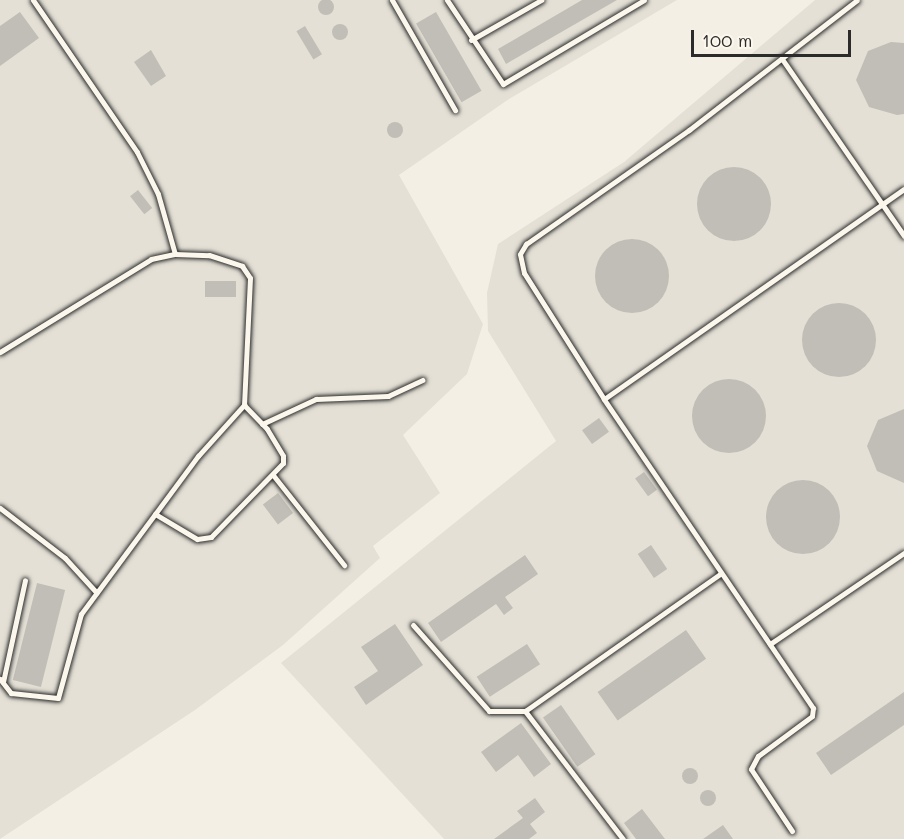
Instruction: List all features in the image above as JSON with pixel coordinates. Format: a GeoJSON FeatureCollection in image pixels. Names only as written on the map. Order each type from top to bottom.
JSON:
{"type":"FeatureCollection","features":[{"type":"Feature","properties":{"kind":"lane"},"geometry":{"type":"LineString","coordinates":[[33,0],[137,152],[158,194],[175,254]]}},
{"type":"Feature","properties":{"kind":"lane"},"geometry":{"type":"LineString","coordinates":[[392,0],[455,110]]}},
{"type":"Feature","properties":{"kind":"lane"},"geometry":{"type":"LineString","coordinates":[[447,0],[471,40],[502,84],[644,0]]}},
{"type":"Feature","properties":{"kind":"lane"},"geometry":{"type":"LineString","coordinates":[[471,40],[541,0]]}},
{"type":"Feature","properties":{"kind":"lane"},"geometry":{"type":"LineString","coordinates":[[792,831],[751,769],[758,756],[812,716],[813,708],[771,644],[720,574],[604,399],[524,273],[520,254],[526,244],[782,59],[857,0]]}},
{"type":"Feature","properties":{"kind":"lane"},"geometry":{"type":"LineString","coordinates":[[782,59],[904,236]]}},
{"type":"Feature","properties":{"kind":"lane"},"geometry":{"type":"LineString","coordinates":[[604,399],[904,189]]}},
{"type":"Feature","properties":{"kind":"lane"},"geometry":{"type":"LineString","coordinates":[[0,352],[111,281],[151,259],[175,254],[231,259],[250,278],[244,405],[198,456],[81,614],[58,698],[11,693],[1,681],[25,580]]}},
{"type":"Feature","properties":{"kind":"lane"},"geometry":{"type":"LineString","coordinates":[[262,424],[316,399],[388,396],[423,380]]}},
{"type":"Feature","properties":{"kind":"lane"},"geometry":{"type":"LineString","coordinates":[[155,514],[204,540],[233,518],[273,475],[283,456],[262,424],[244,405]]}},
{"type":"Feature","properties":{"kind":"lane"},"geometry":{"type":"LineString","coordinates":[[273,475],[344,565]]}},
{"type":"Feature","properties":{"kind":"lane"},"geometry":{"type":"LineString","coordinates":[[0,508],[65,558],[97,593]]}},
{"type":"Feature","properties":{"kind":"lane"},"geometry":{"type":"LineString","coordinates":[[771,644],[904,553]]}},
{"type":"Feature","properties":{"kind":"lane"},"geometry":{"type":"LineString","coordinates":[[414,624],[489,711],[525,711],[720,574]]}},
{"type":"Feature","properties":{"kind":"lane"},"geometry":{"type":"LineString","coordinates":[[525,711],[623,839]]}},
{"type":"Feature","properties":{"kind":"shaded area"},"geometry":{"type":"Polygon","coordinates":[[[0,0],[677,0],[509,99],[399,175],[483,324],[467,374],[403,435],[440,493],[373,546],[380,558],[283,645],[195,710],[0,839],[0,0]]]}},
{"type":"Feature","properties":{"kind":"shaded area"},"geometry":{"type":"Polygon","coordinates":[[[815,0],[904,0],[904,839],[444,839],[281,663],[556,441],[488,331],[487,293],[498,244],[624,162],[815,0]]]}},
{"type":"Feature","properties":{"kind":"building"},"geometry":{"type":"Polygon","coordinates":[[[326,-1],[332,1],[334,7],[332,13],[326,15],[320,13],[318,7],[320,1],[326,-1]]]}},
{"type":"Feature","properties":{"kind":"building"},"geometry":{"type":"Polygon","coordinates":[[[582,0],[617,0],[506,64],[498,49],[582,0]]]}},
{"type":"Feature","properties":{"kind":"building"},"geometry":{"type":"Polygon","coordinates":[[[20,12],[39,38],[0,66],[0,26],[20,12]]]}},
{"type":"Feature","properties":{"kind":"building"},"geometry":{"type":"Polygon","coordinates":[[[436,12],[482,91],[462,102],[416,24],[436,12]]]}},
{"type":"Feature","properties":{"kind":"building"},"geometry":{"type":"Polygon","coordinates":[[[340,24],[346,26],[348,32],[346,38],[340,40],[334,38],[332,32],[334,26],[340,24]]]}},
{"type":"Feature","properties":{"kind":"building"},"geometry":{"type":"Polygon","coordinates":[[[305,26],[322,54],[313,59],[296,31],[305,26]]]}},
{"type":"Feature","properties":{"kind":"building"},"geometry":{"type":"Polygon","coordinates":[[[891,42],[904,43],[904,114],[897,115],[869,107],[856,80],[868,51],[891,42]]]}},
{"type":"Feature","properties":{"kind":"building"},"geometry":{"type":"Polygon","coordinates":[[[151,50],[166,76],[151,86],[134,62],[151,50]]]}},
{"type":"Feature","properties":{"kind":"building"},"geometry":{"type":"Polygon","coordinates":[[[395,122],[401,124],[403,130],[401,136],[395,138],[389,136],[387,130],[389,124],[395,122]]]}},
{"type":"Feature","properties":{"kind":"building"},"geometry":{"type":"Polygon","coordinates":[[[734,167],[755,173],[765,183],[771,204],[765,225],[755,235],[734,241],[713,235],[703,225],[697,204],[703,183],[713,173],[734,167]]]}},
{"type":"Feature","properties":{"kind":"building"},"geometry":{"type":"Polygon","coordinates":[[[138,190],[152,208],[144,214],[130,196],[138,190]]]}},
{"type":"Feature","properties":{"kind":"building"},"geometry":{"type":"Polygon","coordinates":[[[632,239],[653,245],[663,255],[669,276],[663,297],[653,307],[632,313],[611,307],[601,297],[595,276],[601,255],[611,245],[632,239]]]}},
{"type":"Feature","properties":{"kind":"building"},"geometry":{"type":"Polygon","coordinates":[[[205,281],[236,281],[236,297],[205,297],[205,281]]]}},
{"type":"Feature","properties":{"kind":"building"},"geometry":{"type":"Polygon","coordinates":[[[839,303],[860,309],[870,319],[876,340],[870,361],[860,371],[839,377],[818,371],[808,361],[802,340],[808,319],[818,309],[839,303]]]}},
{"type":"Feature","properties":{"kind":"building"},"geometry":{"type":"Polygon","coordinates":[[[729,379],[750,385],[760,395],[766,416],[760,437],[750,447],[729,453],[708,447],[698,437],[692,416],[698,395],[708,385],[729,379]]]}},
{"type":"Feature","properties":{"kind":"building"},"geometry":{"type":"Polygon","coordinates":[[[904,409],[904,483],[877,471],[867,446],[878,420],[904,409]]]}},
{"type":"Feature","properties":{"kind":"building"},"geometry":{"type":"Polygon","coordinates":[[[599,418],[609,432],[592,444],[582,430],[599,418]]]}},
{"type":"Feature","properties":{"kind":"building"},"geometry":{"type":"Polygon","coordinates":[[[644,472],[657,490],[648,496],[635,478],[644,472]]]}},
{"type":"Feature","properties":{"kind":"building"},"geometry":{"type":"Polygon","coordinates":[[[803,480],[824,486],[834,496],[840,517],[834,538],[824,548],[803,554],[782,548],[772,538],[766,517],[772,496],[782,486],[803,480]]]}},
{"type":"Feature","properties":{"kind":"building"},"geometry":{"type":"Polygon","coordinates":[[[278,493],[293,513],[278,524],[263,504],[278,493]]]}},
{"type":"Feature","properties":{"kind":"building"},"geometry":{"type":"Polygon","coordinates":[[[651,545],[667,569],[654,578],[638,554],[651,545]]]}},
{"type":"Feature","properties":{"kind":"building"},"geometry":{"type":"Polygon","coordinates":[[[525,555],[538,574],[505,597],[513,608],[504,615],[496,604],[441,642],[428,623],[525,555]]]}},
{"type":"Feature","properties":{"kind":"building"},"geometry":{"type":"Polygon","coordinates":[[[37,583],[65,590],[41,687],[13,680],[37,583]]]}},
{"type":"Feature","properties":{"kind":"building"},"geometry":{"type":"Polygon","coordinates":[[[395,624],[423,665],[366,705],[354,687],[378,671],[361,647],[395,624]]]}},
{"type":"Feature","properties":{"kind":"building"},"geometry":{"type":"Polygon","coordinates":[[[686,630],[706,659],[618,721],[598,692],[686,630]]]}},
{"type":"Feature","properties":{"kind":"building"},"geometry":{"type":"Polygon","coordinates":[[[527,644],[540,664],[490,697],[477,677],[527,644]]]}},
{"type":"Feature","properties":{"kind":"building"},"geometry":{"type":"Polygon","coordinates":[[[904,692],[904,725],[831,775],[816,753],[904,692]]]}},
{"type":"Feature","properties":{"kind":"building"},"geometry":{"type":"Polygon","coordinates":[[[561,705],[595,754],[577,767],[543,718],[561,705]]]}},
{"type":"Feature","properties":{"kind":"building"},"geometry":{"type":"Polygon","coordinates":[[[521,723],[551,764],[534,777],[518,755],[496,772],[481,752],[521,723]]]}},
{"type":"Feature","properties":{"kind":"building"},"geometry":{"type":"Polygon","coordinates":[[[687,768],[693,768],[698,776],[696,782],[687,784],[682,779],[682,773],[687,768]]]}},
{"type":"Feature","properties":{"kind":"building"},"geometry":{"type":"Polygon","coordinates":[[[705,790],[711,790],[716,798],[714,804],[705,806],[700,801],[700,795],[705,790]]]}},
{"type":"Feature","properties":{"kind":"building"},"geometry":{"type":"Polygon","coordinates":[[[535,798],[545,812],[530,824],[537,833],[529,839],[494,839],[523,818],[517,811],[535,798]]]}},
{"type":"Feature","properties":{"kind":"building"},"geometry":{"type":"Polygon","coordinates":[[[642,809],[665,839],[636,839],[624,823],[642,809]]]}},
{"type":"Feature","properties":{"kind":"building"},"geometry":{"type":"Polygon","coordinates":[[[723,825],[733,839],[703,839],[723,825]]]}}]}
